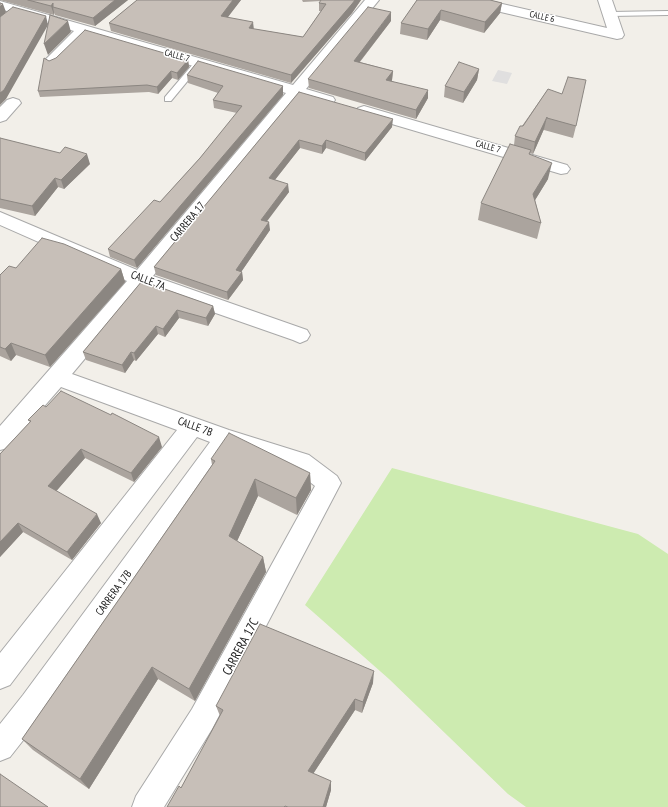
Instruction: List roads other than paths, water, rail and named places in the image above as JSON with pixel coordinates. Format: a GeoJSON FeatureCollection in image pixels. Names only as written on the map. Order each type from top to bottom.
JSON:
{"type":"FeatureCollection","features":[{"type":"Feature","properties":{"kind":"street","name":"CARRERA 17"},"geometry":{"type":"LineString","coordinates":[[0,441],[57,377],[140,279],[372,0]]}},
{"type":"Feature","properties":{"kind":"street","name":"CALLE 6"},"geometry":{"type":"LineString","coordinates":[[467,0],[617,35],[611,14]]}},
{"type":"Feature","properties":{"kind":"street"},"geometry":{"type":"LineString","coordinates":[[605,0],[611,14]]}},
{"type":"Feature","properties":{"kind":"street","name":"CALLE 7"},"geometry":{"type":"LineString","coordinates":[[9,7],[97,29],[199,63],[562,169]]}},
{"type":"Feature","properties":{"kind":"street"},"geometry":{"type":"LineString","coordinates":[[52,61],[97,29]]}},
{"type":"Feature","properties":{"kind":"street"},"geometry":{"type":"LineString","coordinates":[[0,117],[13,103]]}},
{"type":"Feature","properties":{"kind":"street","name":"CALLE 7A"},"geometry":{"type":"LineString","coordinates":[[0,218],[140,279],[300,335]]}},
{"type":"Feature","properties":{"kind":"street","name":"CALLE 7B"},"geometry":{"type":"LineString","coordinates":[[57,377],[226,438],[301,462],[329,484]]}},
{"type":"Feature","properties":{"kind":"street"},"geometry":{"type":"LineString","coordinates":[[0,675],[192,426]]}},
{"type":"Feature","properties":{"kind":"street","name":"CARRERA 17B"},"geometry":{"type":"LineString","coordinates":[[0,747],[34,705],[226,438]]}},
{"type":"Feature","properties":{"kind":"street","name":"CARRERA 17C"},"geometry":{"type":"LineString","coordinates":[[147,807],[202,719],[329,484]]}},
{"type":"Feature","properties":{"kind":"lane"},"geometry":{"type":"LineString","coordinates":[[611,14],[668,13]]}},
{"type":"Feature","properties":{"kind":"lane"},"geometry":{"type":"LineString","coordinates":[[168,98],[199,63]]}}]}
